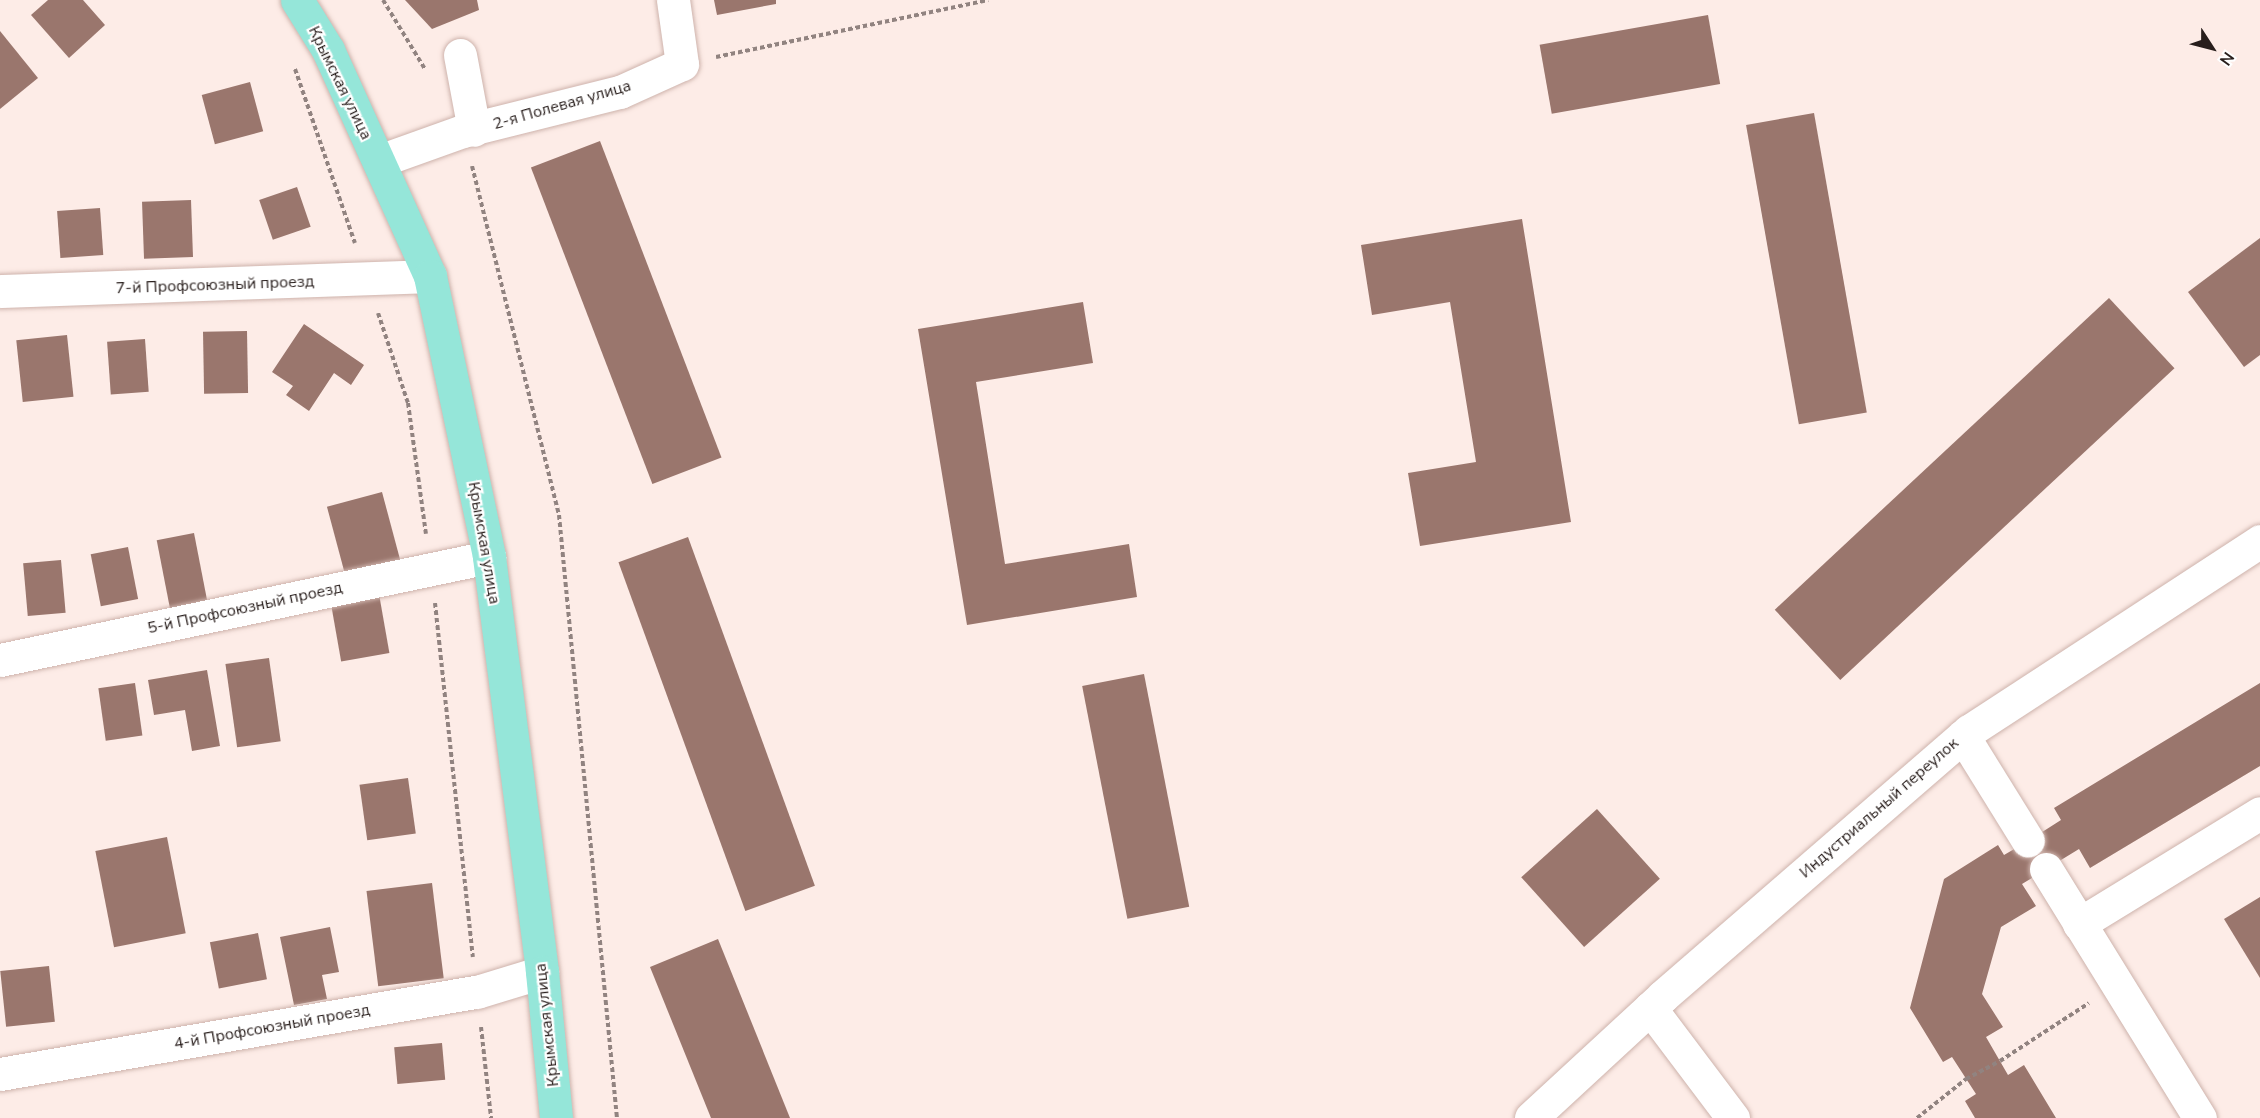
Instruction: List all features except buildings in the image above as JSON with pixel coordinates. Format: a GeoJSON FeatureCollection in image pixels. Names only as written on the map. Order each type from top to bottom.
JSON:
{"type":"FeatureCollection","features":[{"type":"Feature","properties":{"kind":"main road","name":"Крымская улица"},"geometry":{"type":"LineString","coordinates":[[297,0],[328,50],[430,276],[489,557],[542,972],[556,1118]]}},
{"type":"Feature","properties":{"kind":"street"},"geometry":{"type":"LineString","coordinates":[[673,0],[682,64]]}},
{"type":"Feature","properties":{"kind":"street"},"geometry":{"type":"LineString","coordinates":[[460,55],[468,130]]}},
{"type":"Feature","properties":{"kind":"street","name":"2-я Полевая улица"},"geometry":{"type":"LineString","coordinates":[[379,161],[468,130],[620,92],[682,64]]}},
{"type":"Feature","properties":{"kind":"street","name":"7-й Профсоюзный проезд"},"geometry":{"type":"LineString","coordinates":[[0,291],[430,276]]}},
{"type":"Feature","properties":{"kind":"street","name":"Индустриальный переулок"},"geometry":{"type":"LineString","coordinates":[[1531,1118],[1650,1008],[1963,736],[2260,541]]}},
{"type":"Feature","properties":{"kind":"street","name":"5-й Профсоюзный проезд"},"geometry":{"type":"LineString","coordinates":[[0,660],[489,557]]}},
{"type":"Feature","properties":{"kind":"street"},"geometry":{"type":"LineString","coordinates":[[1963,736],[2028,841]]}},
{"type":"Feature","properties":{"kind":"street"},"geometry":{"type":"LineString","coordinates":[[2079,924],[2260,813]]}},
{"type":"Feature","properties":{"kind":"street"},"geometry":{"type":"LineString","coordinates":[[2046,869],[2200,1118]]}},
{"type":"Feature","properties":{"kind":"street","name":"4-й Профсоюзный проезд"},"geometry":{"type":"LineString","coordinates":[[0,1074],[477,992],[542,972]]}},
{"type":"Feature","properties":{"kind":"street"},"geometry":{"type":"LineString","coordinates":[[1650,1008],[1733,1118]]}},
{"type":"Feature","properties":{"kind":"path"},"geometry":{"type":"LineString","coordinates":[[383,0],[426,70]]}},
{"type":"Feature","properties":{"kind":"path"},"geometry":{"type":"LineString","coordinates":[[682,64],[988,0]]}},
{"type":"Feature","properties":{"kind":"path"},"geometry":{"type":"LineString","coordinates":[[468,130],[559,515],[617,1118]]}},
{"type":"Feature","properties":{"kind":"path"},"geometry":{"type":"LineString","coordinates":[[1917,1118],[1966,1079],[2000,1062],[2117,984]]}}]}
